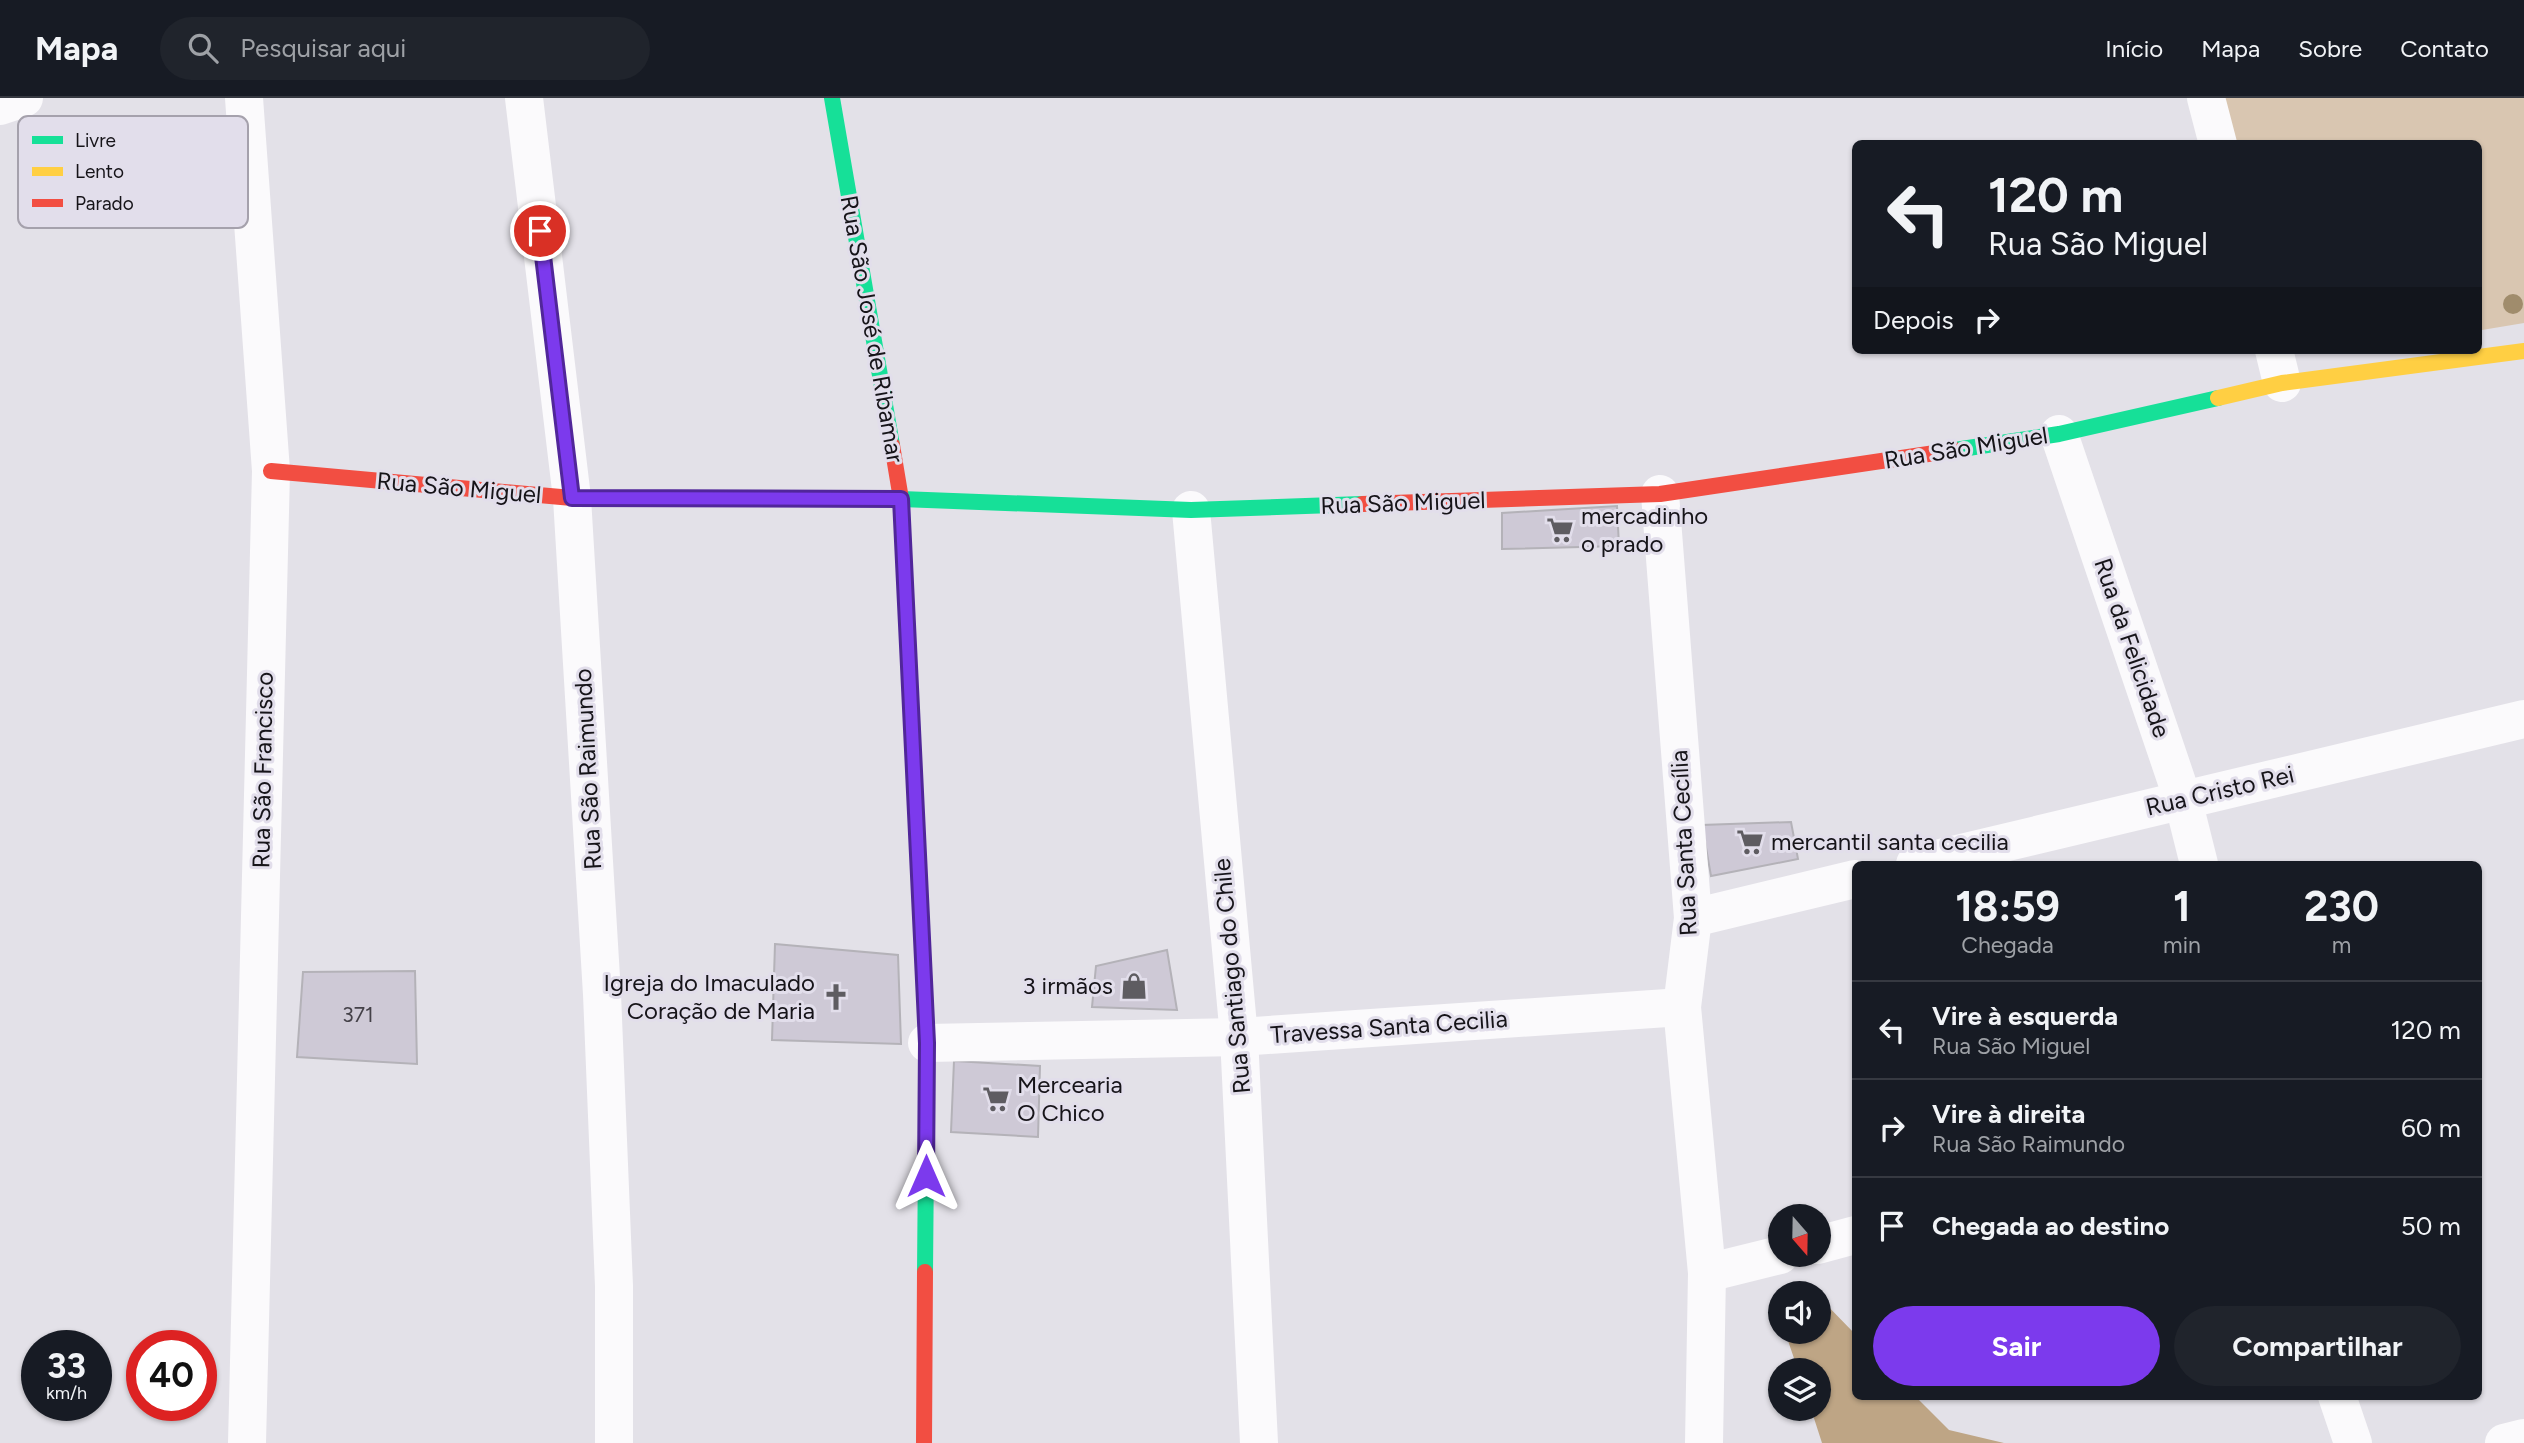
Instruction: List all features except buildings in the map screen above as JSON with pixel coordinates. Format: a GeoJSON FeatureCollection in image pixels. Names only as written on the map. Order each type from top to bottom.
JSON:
{"type":"FeatureCollection","features":[{"type":"Feature","properties":{"kind":"street"},"geometry":{"type":"LineString","coordinates":[[0,106],[24,98]]}},
{"type":"Feature","properties":{"kind":"street","name":"Rua São Francisco"},"geometry":{"type":"LineString","coordinates":[[244,98],[245,116]]}},
{"type":"Feature","properties":{"kind":"street","name":"Rua São Raimundo"},"geometry":{"type":"LineString","coordinates":[[524,98],[572,498],[602,1008],[614,1286],[614,1443]]}},
{"type":"Feature","properties":{"kind":"street","name":"Rua São José de Ribamar"},"geometry":{"type":"LineString","coordinates":[[832,98],[901,499],[927,1043],[924,1443]]}},
{"type":"Feature","properties":{"kind":"street"},"geometry":{"type":"LineString","coordinates":[[2206,98],[2217,140]]}},
{"type":"Feature","properties":{"kind":"street","name":"Rua São Francisco"},"geometry":{"type":"LineString","coordinates":[[247,1443],[271,471],[248,153]]}},
{"type":"Feature","properties":{"kind":"street","name":"Rua São Miguel"},"geometry":{"type":"LineString","coordinates":[[2482,354],[2524,351]]}},
{"type":"Feature","properties":{"kind":"street","name":"Rua São Miguel"},"geometry":{"type":"LineString","coordinates":[[271,471],[572,498],[901,499],[1191,510],[1660,494],[2059,434],[2278,366],[2475,354]]}},
{"type":"Feature","properties":{"kind":"street","name":"Rua da Felicidade"},"geometry":{"type":"LineString","coordinates":[[2059,434],[2183,800],[2198,861]]}},
{"type":"Feature","properties":{"kind":"street","name":"Rua Santa Cecília"},"geometry":{"type":"LineString","coordinates":[[1660,494],[1693,918],[1682,1007],[1707,1273],[1704,1443]]}},
{"type":"Feature","properties":{"kind":"street","name":"Rua Santiago do Chile"},"geometry":{"type":"LineString","coordinates":[[1191,510],[1239,1037],[1259,1443]]}},
{"type":"Feature","properties":{"kind":"street","name":"Rua Cristo Rei"},"geometry":{"type":"LineString","coordinates":[[1928,861],[2524,719]]}},
{"type":"Feature","properties":{"kind":"street"},"geometry":{"type":"LineString","coordinates":[[1693,918],[1852,880]]}},
{"type":"Feature","properties":{"kind":"street","name":"Travessa Santa Cecilia"},"geometry":{"type":"LineString","coordinates":[[927,1043],[1239,1037],[1682,1007]]}},
{"type":"Feature","properties":{"kind":"street"},"geometry":{"type":"LineString","coordinates":[[1831,1241],[1852,1236]]}},
{"type":"Feature","properties":{"kind":"street"},"geometry":{"type":"LineString","coordinates":[[1707,1273],[1768,1258]]}},
{"type":"Feature","properties":{"kind":"street"},"geometry":{"type":"LineString","coordinates":[[2504,1443],[2524,1438]]}},
{"type":"Feature","properties":{"kind":"shaded area"},"geometry":{"type":"Polygon","coordinates":[[[2211,98],[2524,98],[2524,323],[2482,330],[2482,140],[2222,140],[2211,98]]]}},
{"type":"Feature","properties":{"kind":"shaded area"},"geometry":{"type":"Polygon","coordinates":[[[1831,1309],[1852,1331],[1852,1400],[1919,1400],[1949,1430],[2004,1443],[1822,1443],[1815,1421],[1831,1421],[1831,1358],[1794,1358],[1789,1344],[1831,1344],[1831,1309]]]}},
{"type":"Feature","properties":{"kind":"traffic: fast"},"geometry":{"type":"LineString","coordinates":[[832,98],[892,445]]}},
{"type":"Feature","properties":{"kind":"traffic: fast"},"geometry":{"type":"LineString","coordinates":[[1955,450],[2059,434],[2218,398]]}},
{"type":"Feature","properties":{"kind":"traffic: fast"},"geometry":{"type":"LineString","coordinates":[[781,499],[901,499],[1191,510],[1362,504]]}},
{"type":"Feature","properties":{"kind":"traffic: fast"},"geometry":{"type":"LineString","coordinates":[[916,812],[927,1043],[925,1272]]}},
{"type":"Feature","properties":{"kind":"traffic: slow"},"geometry":{"type":"LineString","coordinates":[[2218,398],[2282,383],[2524,351]]}},
{"type":"Feature","properties":{"kind":"traffic: jam"},"geometry":{"type":"LineString","coordinates":[[892,445],[901,499],[916,812]]}},
{"type":"Feature","properties":{"kind":"traffic: jam"},"geometry":{"type":"LineString","coordinates":[[1362,504],[1660,494],[1955,450]]}},
{"type":"Feature","properties":{"kind":"traffic: jam"},"geometry":{"type":"LineString","coordinates":[[271,471],[572,498],[781,499]]}},
{"type":"Feature","properties":{"kind":"traffic: jam"},"geometry":{"type":"LineString","coordinates":[[924,1443],[925,1272]]}},
{"type":"Feature","properties":{"kind":"place","name":"mercadinho o prado"},"geometry":{"type":"Point","coordinates":[1560,530]}},
{"type":"Feature","properties":{"kind":"place","name":"mercantil santa cecilia"},"geometry":{"type":"Point","coordinates":[1750,842]}},
{"type":"Feature","properties":{"kind":"place","name":"3 irmãos"},"geometry":{"type":"Point","coordinates":[1134,986]}},
{"type":"Feature","properties":{"kind":"place","name":"Igreja do Imaculado Coração de Maria"},"geometry":{"type":"Point","coordinates":[836,997]}},
{"type":"Feature","properties":{"kind":"place","name":"Mercearia O Chico"},"geometry":{"type":"Point","coordinates":[996,1099]}},
{"type":"Feature","properties":{"kind":"route"},"geometry":{"type":"LineString","coordinates":[[540,231],[572,498],[901,499],[927,1043],[926,1176]]}}]}
